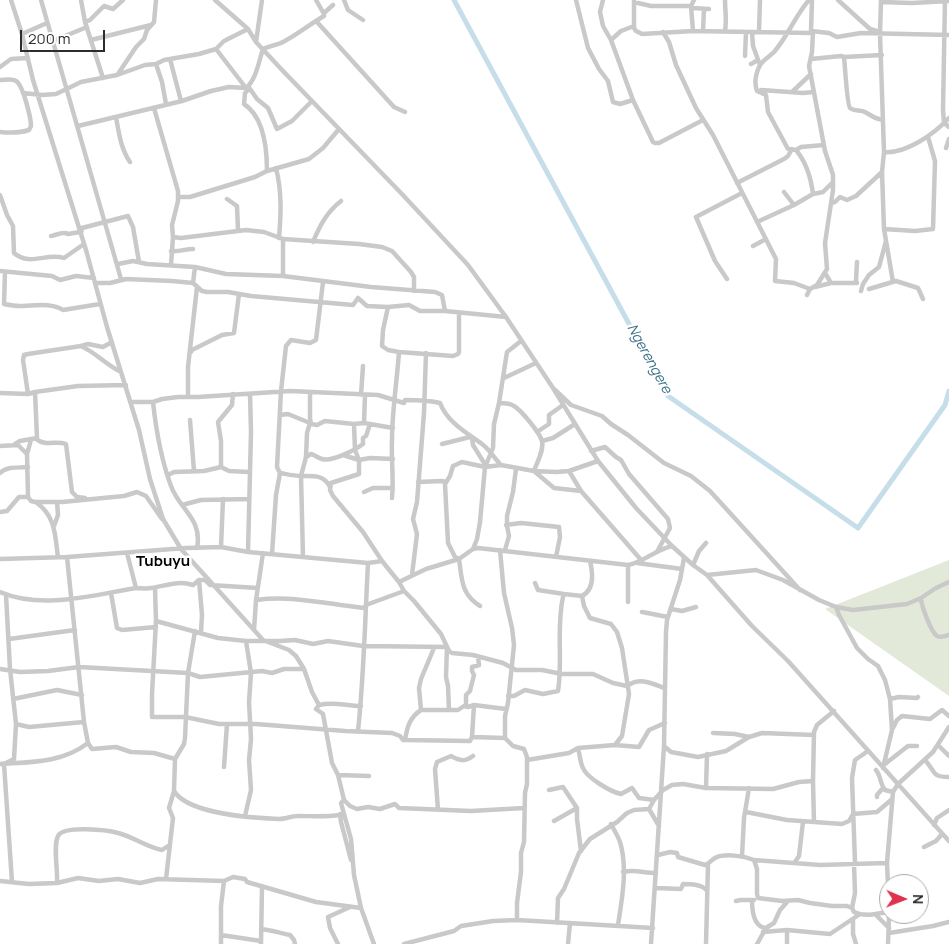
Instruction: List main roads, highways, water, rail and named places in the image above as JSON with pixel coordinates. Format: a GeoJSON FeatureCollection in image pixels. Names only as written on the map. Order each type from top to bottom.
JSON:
{"type":"FeatureCollection","features":[{"type":"Feature","properties":{"kind":"waterway","name":"Ngerengere"},"geometry":{"type":"LineString","coordinates":[[454,0],[668,396],[858,528],[945,405],[949,391]]}},
{"type":"Feature","properties":{"kind":"district","name":"Tubuyu"},"geometry":{"type":"Point","coordinates":[163,562]}}]}
